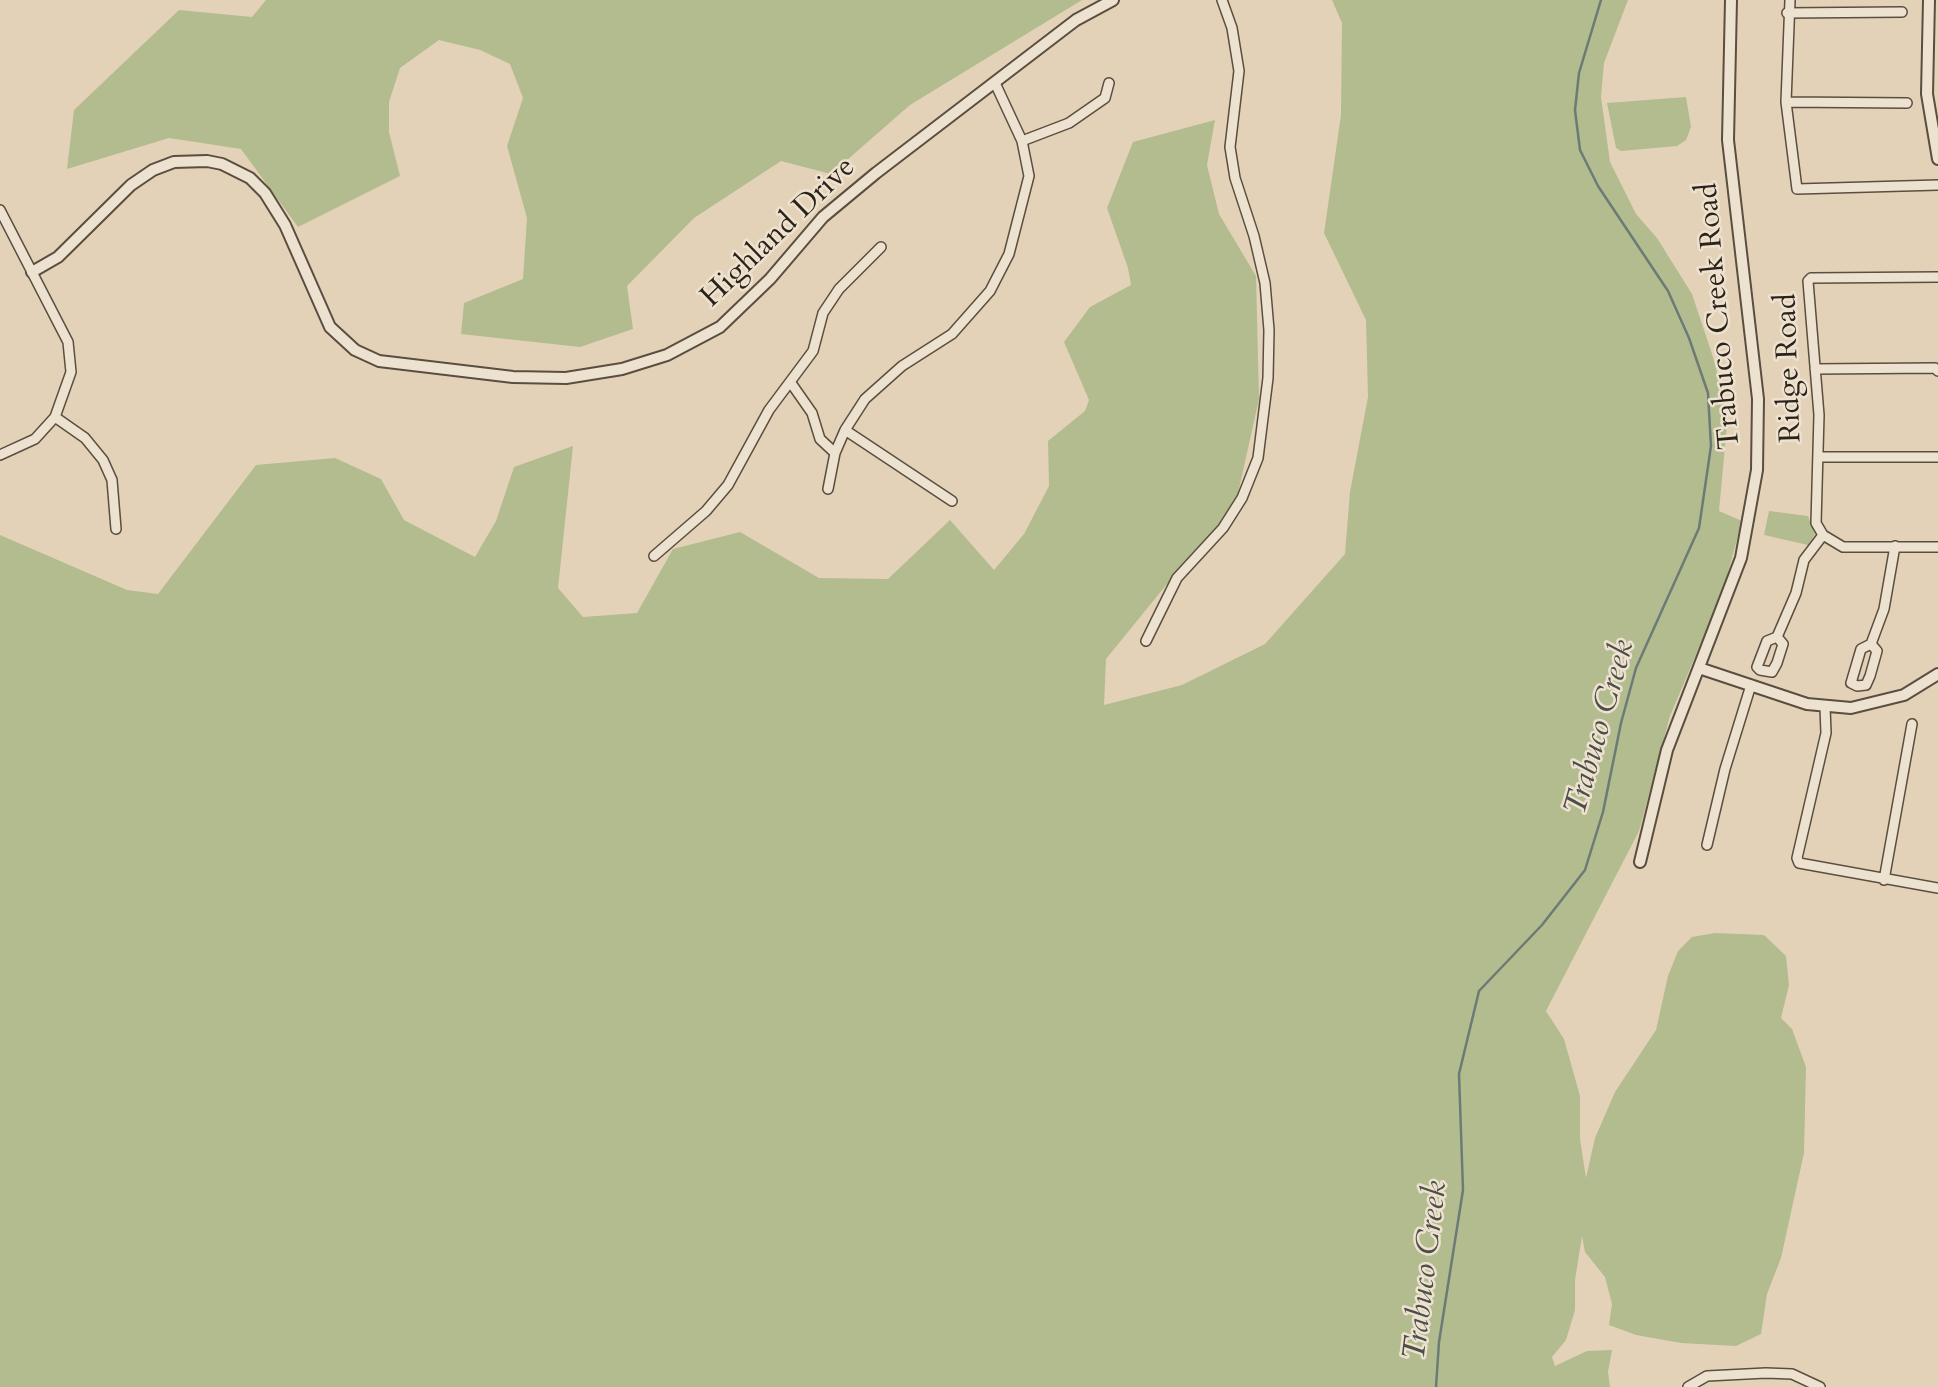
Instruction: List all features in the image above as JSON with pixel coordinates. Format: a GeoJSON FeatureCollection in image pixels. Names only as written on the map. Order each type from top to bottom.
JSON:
{"type":"FeatureCollection","features":[{"type":"Feature","properties":{"kind":"street","name":"Highland Drive"},"geometry":{"type":"LineString","coordinates":[[32,272],[58,257],[131,186],[153,170],[174,162],[207,161],[233,169],[250,178],[265,193],[285,225],[330,327],[355,350],[379,360],[513,377],[566,379],[594,375],[667,355],[720,327],[770,279],[823,217],[876,173],[1076,20],[1113,0]]}},
{"type":"Feature","properties":{"kind":"street"},"geometry":{"type":"LineString","coordinates":[[1146,641],[1177,578],[1223,528],[1242,498],[1258,458],[1268,378],[1269,330],[1265,283],[1254,236],[1235,178],[1230,147],[1239,71],[1232,28],[1222,0]]}},
{"type":"Feature","properties":{"kind":"street","name":"Trabuco Creek Road"},"geometry":{"type":"LineString","coordinates":[[1640,862],[1667,750],[1741,558],[1752,510],[1759,433],[1728,140],[1731,0]]}},
{"type":"Feature","properties":{"kind":"street"},"geometry":{"type":"LineString","coordinates":[[1790,0],[1787,13],[1786,102],[1795,186],[1799,191],[1938,185]]}},
{"type":"Feature","properties":{"kind":"street"},"geometry":{"type":"LineString","coordinates":[[1929,0],[1927,94],[1938,159]]}},
{"type":"Feature","properties":{"kind":"street"},"geometry":{"type":"LineString","coordinates":[[1787,13],[1902,12]]}},
{"type":"Feature","properties":{"kind":"street"},"geometry":{"type":"LineString","coordinates":[[828,489],[835,453],[845,429],[866,399],[902,366],[952,334],[990,291],[1009,254],[1029,176],[1022,141],[995,83]]}},
{"type":"Feature","properties":{"kind":"street"},"geometry":{"type":"LineString","coordinates":[[1022,141],[1069,123],[1105,98],[1109,83]]}},
{"type":"Feature","properties":{"kind":"street"},"geometry":{"type":"LineString","coordinates":[[1786,102],[1907,103]]}},
{"type":"Feature","properties":{"kind":"street"},"geometry":{"type":"LineString","coordinates":[[0,210],[68,342],[71,372],[55,417],[35,439],[0,455]]}},
{"type":"Feature","properties":{"kind":"street"},"geometry":{"type":"LineString","coordinates":[[654,556],[706,512],[728,485],[769,410],[813,351],[823,313],[839,289],[881,247]]}},
{"type":"Feature","properties":{"kind":"street","name":"Ridge Road"},"geometry":{"type":"LineString","coordinates":[[1823,535],[1815,515],[1818,457],[1808,281],[1811,278],[1936,278]]}},
{"type":"Feature","properties":{"kind":"street"},"geometry":{"type":"LineString","coordinates":[[1815,369],[1937,367]]}},
{"type":"Feature","properties":{"kind":"street"},"geometry":{"type":"LineString","coordinates":[[791,383],[812,413],[820,439],[835,453]]}},
{"type":"Feature","properties":{"kind":"street"},"geometry":{"type":"LineString","coordinates":[[55,417],[85,438],[103,460],[112,480],[116,528]]}},
{"type":"Feature","properties":{"kind":"street"},"geometry":{"type":"LineString","coordinates":[[845,429],[953,501]]}},
{"type":"Feature","properties":{"kind":"street"},"geometry":{"type":"LineString","coordinates":[[1818,457],[1938,457]]}},
{"type":"Feature","properties":{"kind":"street"},"geometry":{"type":"LineString","coordinates":[[1777,637],[1796,593],[1804,560],[1823,535],[1843,547],[1938,547]]}},
{"type":"Feature","properties":{"kind":"street"},"geometry":{"type":"LineString","coordinates":[[1871,644],[1884,609],[1895,546]]}},
{"type":"Feature","properties":{"kind":"street"},"geometry":{"type":"LineString","coordinates":[[1699,668],[1825,707],[1851,708],[1879,703],[1919,688],[1938,674]]}},
{"type":"Feature","properties":{"kind":"street"},"geometry":{"type":"LineString","coordinates":[[1707,845],[1725,769],[1751,685]]}},
{"type":"Feature","properties":{"kind":"street"},"geometry":{"type":"LineString","coordinates":[[1825,707],[1826,733],[1797,858],[1799,863],[1938,888]]}},
{"type":"Feature","properties":{"kind":"street"},"geometry":{"type":"LineString","coordinates":[[1884,880],[1912,724]]}},
{"type":"Feature","properties":{"kind":"street"},"geometry":{"type":"LineString","coordinates":[[1688,1387],[1707,1376],[1766,1373],[1792,1374],[1816,1385]]}},
{"type":"Feature","properties":{"kind":"green space"},"geometry":{"type":"Polygon","coordinates":[[[266,0],[1082,0],[910,105],[831,174],[781,161],[694,218],[627,286],[633,329],[580,347],[461,334],[464,303],[523,279],[527,218],[507,146],[523,98],[510,64],[480,50],[439,40],[400,68],[389,102],[389,132],[400,176],[298,227],[241,149],[169,138],[67,169],[74,110],[179,10],[252,17],[266,0]]]}},
{"type":"Feature","properties":{"kind":"green space"},"geometry":{"type":"Polygon","coordinates":[[[1332,0],[1628,0],[1604,63],[1601,97],[1610,162],[1636,214],[1657,238],[1692,294],[1728,414],[1719,511],[1742,521],[1723,591],[1670,716],[1639,831],[1546,1011],[1564,1039],[1580,1096],[1580,1139],[1586,1178],[1595,1138],[1615,1092],[1656,1030],[1668,976],[1678,951],[1692,937],[1715,933],[1764,935],[1786,956],[1789,985],[1781,1018],[1792,1029],[1806,1067],[1804,1153],[1781,1258],[1767,1294],[1761,1334],[1736,1346],[1681,1343],[1636,1335],[1609,1325],[1612,1304],[1605,1277],[1585,1252],[1582,1236],[1575,1280],[1575,1310],[1566,1340],[1552,1357],[1555,1366],[1587,1351],[1612,1350],[1608,1372],[1610,1387],[0,1387],[0,535],[127,590],[158,594],[256,465],[335,458],[381,479],[404,520],[475,557],[496,521],[514,467],[573,446],[558,588],[583,617],[637,613],[673,549],[740,532],[819,578],[888,579],[950,520],[994,570],[1024,534],[1049,486],[1048,441],[1085,411],[1089,400],[1064,342],[1090,307],[1131,285],[1128,268],[1107,208],[1133,142],[1215,120],[1207,165],[1219,214],[1256,276],[1259,399],[1234,511],[1193,552],[1106,659],[1104,705],[1182,685],[1265,644],[1345,554],[1350,492],[1368,397],[1366,320],[1324,233],[1341,115],[1342,23],[1332,0]]]}},
{"type":"Feature","properties":{"kind":"green space"},"geometry":{"type":"Polygon","coordinates":[[[1686,97],[1691,127],[1686,140],[1677,146],[1621,151],[1616,148],[1607,103],[1686,97]]]}},
{"type":"Feature","properties":{"kind":"green space"},"geometry":{"type":"Polygon","coordinates":[[[1769,511],[1808,516],[1815,534],[1808,545],[1764,535],[1769,511]]]}},
{"type":"Feature","properties":{"kind":"waterway","name":"Trabuco Creek"},"geometry":{"type":"LineString","coordinates":[[1436,1387],[1439,1342],[1463,1190],[1459,1074],[1479,991],[1542,925],[1585,870],[1603,812],[1621,723],[1636,668],[1699,528],[1711,446],[1708,393],[1689,338],[1668,291],[1598,186],[1580,150],[1575,110],[1579,73],[1601,0]]}}]}
